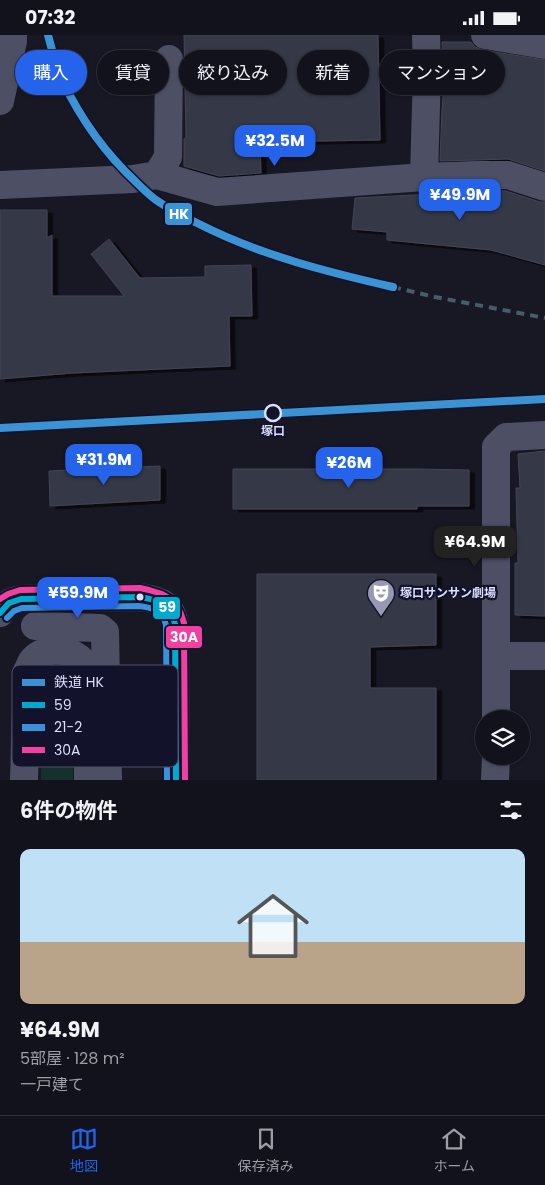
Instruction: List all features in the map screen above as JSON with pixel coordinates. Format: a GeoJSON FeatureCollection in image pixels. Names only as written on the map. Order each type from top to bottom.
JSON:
{"type":"FeatureCollection","features":[{"type":"Feature","properties":{"kind":"street"},"geometry":{"type":"LineString","coordinates":[[0,101],[13,35]]}},
{"type":"Feature","properties":{"kind":"street"},"geometry":{"type":"LineString","coordinates":[[424,177],[428,70],[426,35]]}},
{"type":"Feature","properties":{"kind":"street"},"geometry":{"type":"LineString","coordinates":[[485,35],[545,45]]}},
{"type":"Feature","properties":{"kind":"street"},"geometry":{"type":"LineString","coordinates":[[157,175],[168,157],[170,59]]}},
{"type":"Feature","properties":{"kind":"street"},"geometry":{"type":"LineString","coordinates":[[0,185],[134,179],[157,175],[217,193],[424,177],[508,175],[545,187]]}},
{"type":"Feature","properties":{"kind":"street"},"geometry":{"type":"LineString","coordinates":[[496,710],[496,447],[506,437],[545,435]]}},
{"type":"Feature","properties":{"kind":"street"},"geometry":{"type":"LineString","coordinates":[[0,613],[11,601],[21,599],[140,597],[155,599],[164,603],[173,614],[176,625],[176,665]]}},
{"type":"Feature","properties":{"kind":"street"},"geometry":{"type":"LineString","coordinates":[[35,625],[100,628],[105,632],[106,665]]}},
{"type":"Feature","properties":{"kind":"street"},"geometry":{"type":"LineString","coordinates":[[30,665],[33,660],[42,653],[51,651],[70,653],[85,665]]}},
{"type":"Feature","properties":{"kind":"street"},"geometry":{"type":"LineString","coordinates":[[497,656],[545,656]]}},
{"type":"Feature","properties":{"kind":"street"},"geometry":{"type":"LineString","coordinates":[[496,765],[496,780]]}},
{"type":"Feature","properties":{"kind":"street"},"geometry":{"type":"LineString","coordinates":[[24,767],[24,780]]}},
{"type":"Feature","properties":{"kind":"street"},"geometry":{"type":"LineString","coordinates":[[88,767],[88,780]]}},
{"type":"Feature","properties":{"kind":"street"},"geometry":{"type":"LineString","coordinates":[[108,767],[108,780]]}},
{"type":"Feature","properties":{"kind":"street"},"geometry":{"type":"LineString","coordinates":[[176,767],[176,780]]}},
{"type":"Feature","properties":{"kind":"green space"},"geometry":{"type":"Polygon","coordinates":[[[41,767],[73,767],[73,780],[41,780],[41,767]]]}},
{"type":"Feature","properties":{"kind":"building"},"geometry":{"type":"Polygon","coordinates":[[[184,35],[378,35],[380,140],[260,142],[261,173],[219,176],[184,166],[184,139],[186,138],[185,95],[287,95],[287,50],[184,50],[184,35]]]}},
{"type":"Feature","properties":{"kind":"building"},"geometry":{"type":"Polygon","coordinates":[[[442,42],[471,42],[475,47],[482,50],[442,50],[442,42]]]}},
{"type":"Feature","properties":{"kind":"building"},"geometry":{"type":"Polygon","coordinates":[[[505,54],[545,60],[545,171],[508,159],[440,161],[443,95],[505,95],[505,54]]]}},
{"type":"Feature","properties":{"kind":"building"},"geometry":{"type":"Polygon","coordinates":[[[506,191],[545,202],[545,265],[491,250],[387,240],[387,232],[352,229],[355,198],[506,191]]]}},
{"type":"Feature","properties":{"kind":"building"},"geometry":{"type":"Polygon","coordinates":[[[0,210],[47,210],[47,238],[52,235],[52,296],[124,296],[91,254],[109,239],[140,278],[205,277],[205,266],[251,265],[252,316],[229,316],[230,366],[73,373],[0,379],[0,210]]]}},
{"type":"Feature","properties":{"kind":"building"},"geometry":{"type":"Polygon","coordinates":[[[545,451],[545,616],[515,615],[515,563],[518,563],[516,488],[520,488],[518,454],[545,451]]]}},
{"type":"Feature","properties":{"kind":"building"},"geometry":{"type":"Polygon","coordinates":[[[160,466],[160,500],[50,506],[49,471],[160,466]]]}},
{"type":"Feature","properties":{"kind":"building"},"geometry":{"type":"Polygon","coordinates":[[[233,469],[469,470],[469,506],[417,506],[417,509],[233,509],[233,469]]]}},
{"type":"Feature","properties":{"kind":"building"},"geometry":{"type":"Polygon","coordinates":[[[257,574],[436,574],[436,645],[370,647],[370,688],[436,688],[436,780],[257,780],[257,574]]]}},
{"type":"Feature","properties":{"kind":"railway"},"geometry":{"type":"LineString","coordinates":[[393,287],[545,318]]}},
{"type":"Feature","properties":{"kind":"rail line","name":"HK"},"geometry":{"type":"LineString","coordinates":[[48,35],[63,82],[86,123],[114,160],[156,200],[188,219],[270,254],[319,269],[393,287]]}},
{"type":"Feature","properties":{"kind":"rail line","name":"HK"},"geometry":{"type":"LineString","coordinates":[[0,428],[545,399]]}},
{"type":"Feature","properties":{"kind":"transit line","name":"30A"},"geometry":{"type":"LineString","coordinates":[[0,599],[20,590],[140,588],[162,594],[174,601],[184,623],[185,780]]}},
{"type":"Feature","properties":{"kind":"transit line","name":"59"},"geometry":{"type":"LineString","coordinates":[[0,613],[9,603],[21,599],[140,597],[153,600],[167,607],[173,617],[175,624],[175,665]]}},
{"type":"Feature","properties":{"kind":"transit line","name":"21-2"},"geometry":{"type":"LineString","coordinates":[[7,618],[14,611],[22,608],[139,606],[153,609],[160,613],[166,625],[166,665]]}},
{"type":"Feature","properties":{"kind":"transit line","name":"21-2"},"geometry":{"type":"LineString","coordinates":[[167,767],[167,780]]}},
{"type":"Feature","properties":{"kind":"transit line","name":"59"},"geometry":{"type":"LineString","coordinates":[[176,767],[176,780]]}},
{"type":"Feature","properties":{"kind":"place","name":"塚口"},"geometry":{"type":"Point","coordinates":[273,413]}},
{"type":"Feature","properties":{"kind":"place","name":"塚口サンサン劇場"},"geometry":{"type":"Point","coordinates":[381,617]}}]}
